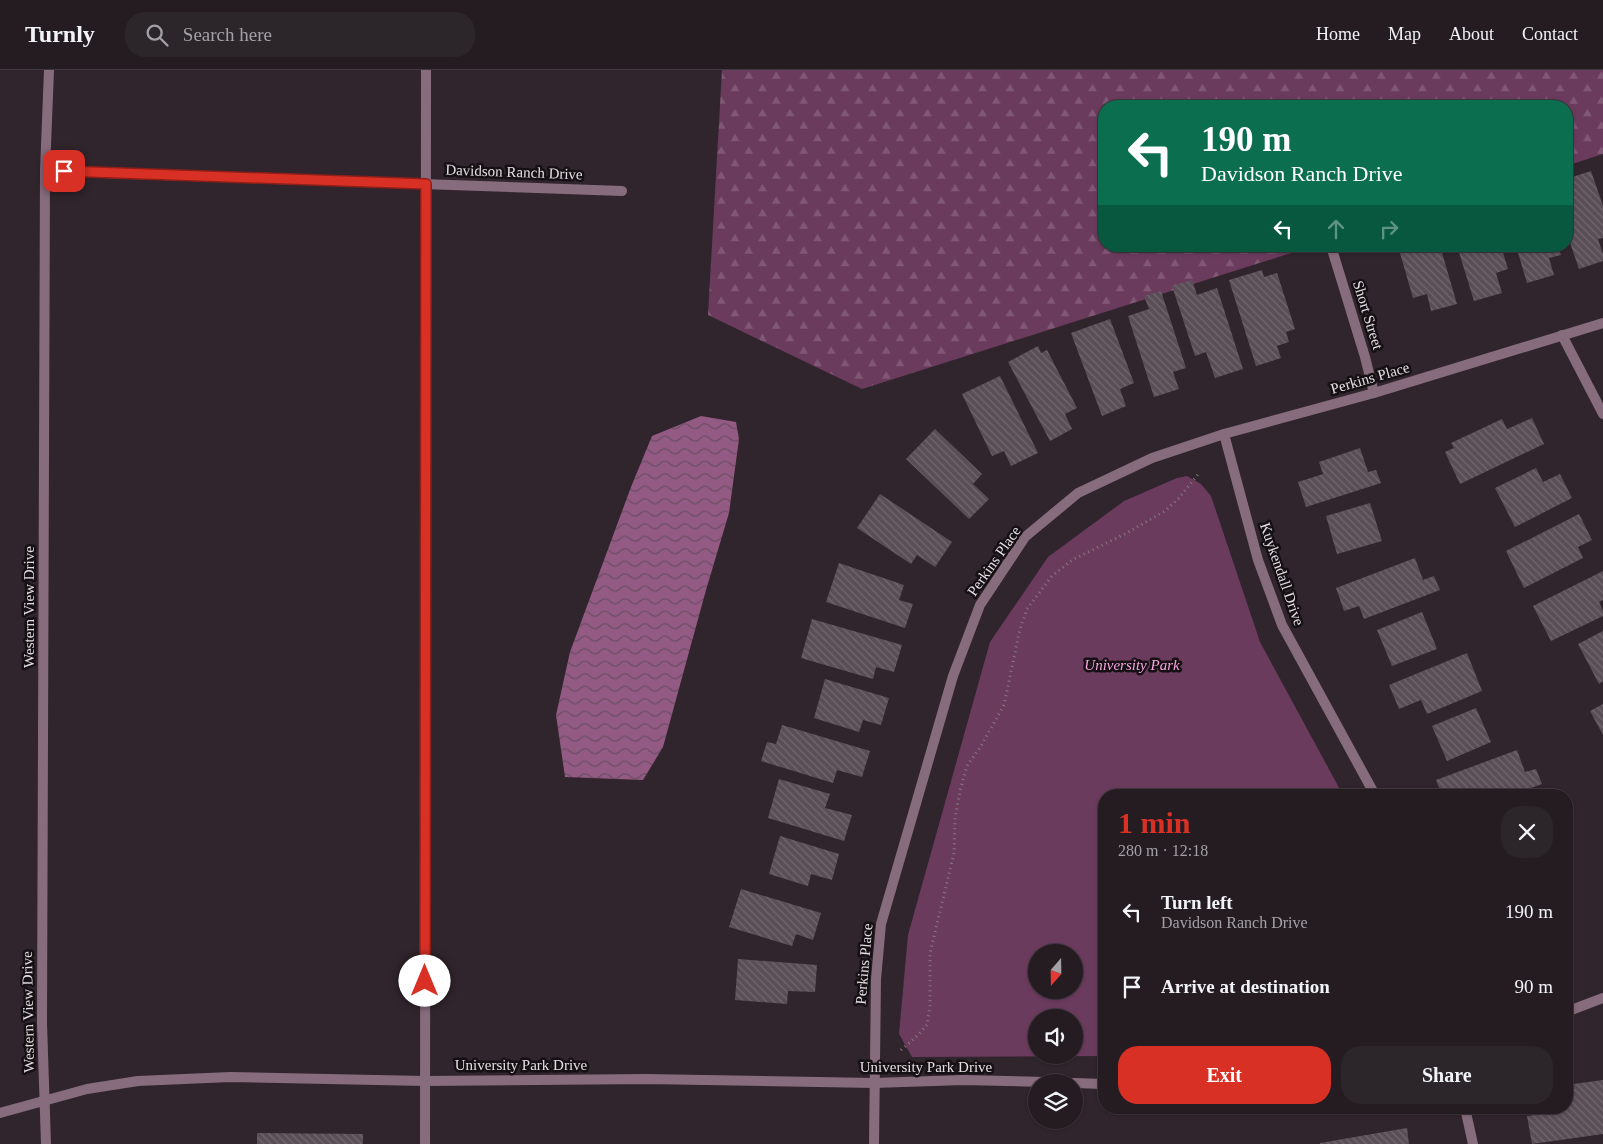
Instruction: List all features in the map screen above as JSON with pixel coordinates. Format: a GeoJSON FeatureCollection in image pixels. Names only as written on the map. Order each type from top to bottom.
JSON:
{"type":"FeatureCollection","features":[{"type":"Feature","properties":{"kind":"street","name":"Western View Drive"},"geometry":{"type":"LineString","coordinates":[[46,1144],[42,1013],[45,171],[50,70]]}},
{"type":"Feature","properties":{"kind":"street"},"geometry":{"type":"LineString","coordinates":[[425,1144],[426,70]]}},
{"type":"Feature","properties":{"kind":"street","name":"Davidson Ranch Drive"},"geometry":{"type":"LineString","coordinates":[[45,171],[622,190]]}},
{"type":"Feature","properties":{"kind":"street","name":"Short Street"},"geometry":{"type":"LineString","coordinates":[[1333,252],[1374,393]]}},
{"type":"Feature","properties":{"kind":"street","name":"Perkins Place"},"geometry":{"type":"LineString","coordinates":[[874,1144],[876,979],[881,924],[953,676],[980,605],[1025,537],[1078,493],[1152,458],[1224,434],[1374,393],[1603,323]]}},
{"type":"Feature","properties":{"kind":"street"},"geometry":{"type":"LineString","coordinates":[[1562,335],[1603,414]]}},
{"type":"Feature","properties":{"kind":"street","name":"Kuykendall Drive"},"geometry":{"type":"LineString","coordinates":[[1224,434],[1258,560],[1282,626],[1372,789]]}},
{"type":"Feature","properties":{"kind":"street"},"geometry":{"type":"LineString","coordinates":[[1573,1009],[1603,998]]}},
{"type":"Feature","properties":{"kind":"street","name":"University Park Drive"},"geometry":{"type":"LineString","coordinates":[[0,1113],[88,1089],[138,1080],[230,1077],[425,1081],[646,1079],[874,1083],[963,1080],[1028,1082]]}},
{"type":"Feature","properties":{"kind":"street"},"geometry":{"type":"LineString","coordinates":[[1083,1083],[1098,1084]]}},
{"type":"Feature","properties":{"kind":"street"},"geometry":{"type":"LineString","coordinates":[[1466,1114],[1473,1144]]}},
{"type":"Feature","properties":{"kind":"path"},"geometry":{"type":"LineString","coordinates":[[901,1050],[918,1036],[927,1025],[930,1007],[930,953],[954,854],[955,818],[960,791],[967,766],[981,746],[1004,705],[1020,629],[1027,609],[1052,576],[1072,560],[1125,534],[1165,511],[1179,498],[1200,472]]}},
{"type":"Feature","properties":{"kind":"green space"},"geometry":{"type":"Polygon","coordinates":[[[722,70],[1603,70],[1603,154],[1573,164],[1573,100],[1098,100],[1098,252],[1294,252],[862,389],[708,315],[722,70]]]}},
{"type":"Feature","properties":{"kind":"green space","name":"University Park"},"geometry":{"type":"Polygon","coordinates":[[[1187,476],[1201,484],[1211,496],[1260,642],[1340,789],[1098,789],[1098,1056],[1083,1056],[1083,1009],[1028,1009],[1028,1056],[912,1057],[899,1034],[908,935],[990,642],[1048,557],[1124,501],[1177,478],[1187,476]]]}},
{"type":"Feature","properties":{"kind":"water"},"geometry":{"type":"Polygon","coordinates":[[[701,416],[736,422],[739,439],[729,513],[663,747],[643,780],[565,777],[556,715],[570,652],[631,487],[652,436],[701,416]]]}},
{"type":"Feature","properties":{"kind":"building"},"geometry":{"type":"Polygon","coordinates":[[[1591,171],[1603,206],[1603,238],[1598,239],[1603,254],[1603,261],[1579,269],[1573,251],[1573,177],[1591,171]]]}},
{"type":"Feature","properties":{"kind":"building"},"geometry":{"type":"Polygon","coordinates":[[[1442,252],[1457,304],[1431,311],[1427,294],[1413,298],[1400,253],[1442,252]]]}},
{"type":"Feature","properties":{"kind":"building"},"geometry":{"type":"Polygon","coordinates":[[[1459,252],[1503,252],[1508,269],[1496,273],[1502,293],[1474,301],[1459,252]]]}},
{"type":"Feature","properties":{"kind":"building"},"geometry":{"type":"Polygon","coordinates":[[[1518,252],[1560,252],[1561,255],[1549,258],[1554,275],[1527,283],[1518,252]]]}},
{"type":"Feature","properties":{"kind":"building"},"geometry":{"type":"Polygon","coordinates":[[[1262,270],[1264,277],[1277,273],[1295,329],[1286,332],[1289,342],[1277,346],[1281,358],[1256,366],[1229,280],[1262,270]]]}},
{"type":"Feature","properties":{"kind":"building"},"geometry":{"type":"Polygon","coordinates":[[[1192,280],[1197,295],[1217,288],[1243,369],[1215,378],[1206,352],[1195,356],[1172,286],[1192,280]]]}},
{"type":"Feature","properties":{"kind":"building"},"geometry":{"type":"Polygon","coordinates":[[[1161,291],[1186,368],[1173,372],[1179,389],[1154,397],[1128,316],[1149,309],[1144,296],[1161,291]]]}},
{"type":"Feature","properties":{"kind":"building"},"geometry":{"type":"Polygon","coordinates":[[[1110,319],[1134,383],[1120,389],[1126,406],[1102,416],[1071,333],[1110,319]]]}},
{"type":"Feature","properties":{"kind":"building"},"geometry":{"type":"Polygon","coordinates":[[[1038,346],[1041,353],[1047,350],[1077,408],[1065,414],[1072,429],[1050,441],[1008,362],[1038,346]]]}},
{"type":"Feature","properties":{"kind":"building"},"geometry":{"type":"Polygon","coordinates":[[[1000,376],[1038,453],[1011,466],[1004,451],[992,456],[962,394],[1000,376]]]}},
{"type":"Feature","properties":{"kind":"building"},"geometry":{"type":"Polygon","coordinates":[[[1532,418],[1544,444],[1460,484],[1445,452],[1454,448],[1451,443],[1502,419],[1507,429],[1532,418]]]}},
{"type":"Feature","properties":{"kind":"building"},"geometry":{"type":"Polygon","coordinates":[[[935,429],[982,474],[973,484],[989,499],[969,519],[906,459],[935,429]]]}},
{"type":"Feature","properties":{"kind":"building"},"geometry":{"type":"Polygon","coordinates":[[[1360,448],[1368,472],[1376,470],[1381,483],[1306,507],[1298,482],[1323,474],[1319,462],[1360,448]]]}},
{"type":"Feature","properties":{"kind":"building"},"geometry":{"type":"Polygon","coordinates":[[[1536,468],[1543,482],[1560,474],[1572,498],[1515,527],[1495,488],[1536,468]]]}},
{"type":"Feature","properties":{"kind":"building"},"geometry":{"type":"Polygon","coordinates":[[[880,494],[952,542],[935,567],[917,555],[911,564],[857,528],[880,494]]]}},
{"type":"Feature","properties":{"kind":"building"},"geometry":{"type":"Polygon","coordinates":[[[1370,503],[1382,541],[1337,554],[1326,516],[1370,503]]]}},
{"type":"Feature","properties":{"kind":"building"},"geometry":{"type":"Polygon","coordinates":[[[1579,514],[1592,540],[1578,547],[1583,558],[1524,588],[1506,551],[1579,514]]]}},
{"type":"Feature","properties":{"kind":"building"},"geometry":{"type":"Polygon","coordinates":[[[1415,558],[1423,580],[1434,576],[1440,590],[1364,619],[1359,606],[1344,611],[1336,588],[1415,558]]]}},
{"type":"Feature","properties":{"kind":"building"},"geometry":{"type":"Polygon","coordinates":[[[839,563],[904,585],[899,600],[913,604],[905,628],[826,602],[839,563]]]}},
{"type":"Feature","properties":{"kind":"building"},"geometry":{"type":"Polygon","coordinates":[[[1603,571],[1603,600],[1599,602],[1603,616],[1551,641],[1533,606],[1603,571]]]}},
{"type":"Feature","properties":{"kind":"building"},"geometry":{"type":"Polygon","coordinates":[[[1422,612],[1437,649],[1392,666],[1377,630],[1422,612]]]}},
{"type":"Feature","properties":{"kind":"building"},"geometry":{"type":"Polygon","coordinates":[[[812,619],[902,645],[894,672],[876,667],[873,679],[801,658],[812,619]]]}},
{"type":"Feature","properties":{"kind":"building"},"geometry":{"type":"Polygon","coordinates":[[[1603,631],[1603,681],[1599,684],[1578,644],[1603,631]]]}},
{"type":"Feature","properties":{"kind":"building"},"geometry":{"type":"Polygon","coordinates":[[[1467,653],[1482,691],[1427,714],[1421,700],[1399,709],[1389,685],[1467,653]]]}},
{"type":"Feature","properties":{"kind":"building"},"geometry":{"type":"Polygon","coordinates":[[[825,679],[889,698],[881,725],[863,720],[859,732],[814,718],[825,679]]]}},
{"type":"Feature","properties":{"kind":"building"},"geometry":{"type":"Polygon","coordinates":[[[1603,704],[1603,735],[1590,711],[1603,704]]]}},
{"type":"Feature","properties":{"kind":"building"},"geometry":{"type":"Polygon","coordinates":[[[1476,708],[1491,742],[1447,761],[1432,726],[1476,708]]]}},
{"type":"Feature","properties":{"kind":"building"},"geometry":{"type":"Polygon","coordinates":[[[782,725],[870,751],[862,777],[837,770],[833,783],[761,761],[767,742],[776,744],[782,725]]]}},
{"type":"Feature","properties":{"kind":"building"},"geometry":{"type":"Polygon","coordinates":[[[1517,750],[1525,772],[1536,769],[1542,784],[1528,789],[1440,789],[1436,780],[1517,750]]]}},
{"type":"Feature","properties":{"kind":"building"},"geometry":{"type":"Polygon","coordinates":[[[779,779],[830,794],[825,808],[852,815],[844,841],[768,818],[779,779]]]}},
{"type":"Feature","properties":{"kind":"building"},"geometry":{"type":"Polygon","coordinates":[[[780,836],[839,854],[832,880],[811,874],[808,886],[769,874],[780,836]]]}},
{"type":"Feature","properties":{"kind":"building"},"geometry":{"type":"Polygon","coordinates":[[[741,889],[821,913],[813,940],[796,934],[792,946],[729,927],[741,889]]]}},
{"type":"Feature","properties":{"kind":"building"},"geometry":{"type":"Polygon","coordinates":[[[738,959],[817,965],[815,992],[788,991],[787,1004],[735,1000],[738,959]]]}},
{"type":"Feature","properties":{"kind":"building"},"geometry":{"type":"Polygon","coordinates":[[[1603,1080],[1603,1134],[1532,1144],[1527,1116],[1573,1114],[1573,1084],[1603,1080]]]}},
{"type":"Feature","properties":{"kind":"building"},"geometry":{"type":"Polygon","coordinates":[[[1407,1128],[1409,1144],[1320,1144],[1320,1143],[1407,1128]]]}},
{"type":"Feature","properties":{"kind":"building"},"geometry":{"type":"Polygon","coordinates":[[[257,1133],[363,1134],[363,1144],[257,1144],[257,1133]]]}},
{"type":"Feature","properties":{"kind":"route"},"geometry":{"type":"LineString","coordinates":[[64,171],[426,184],[425,981]]}}]}
